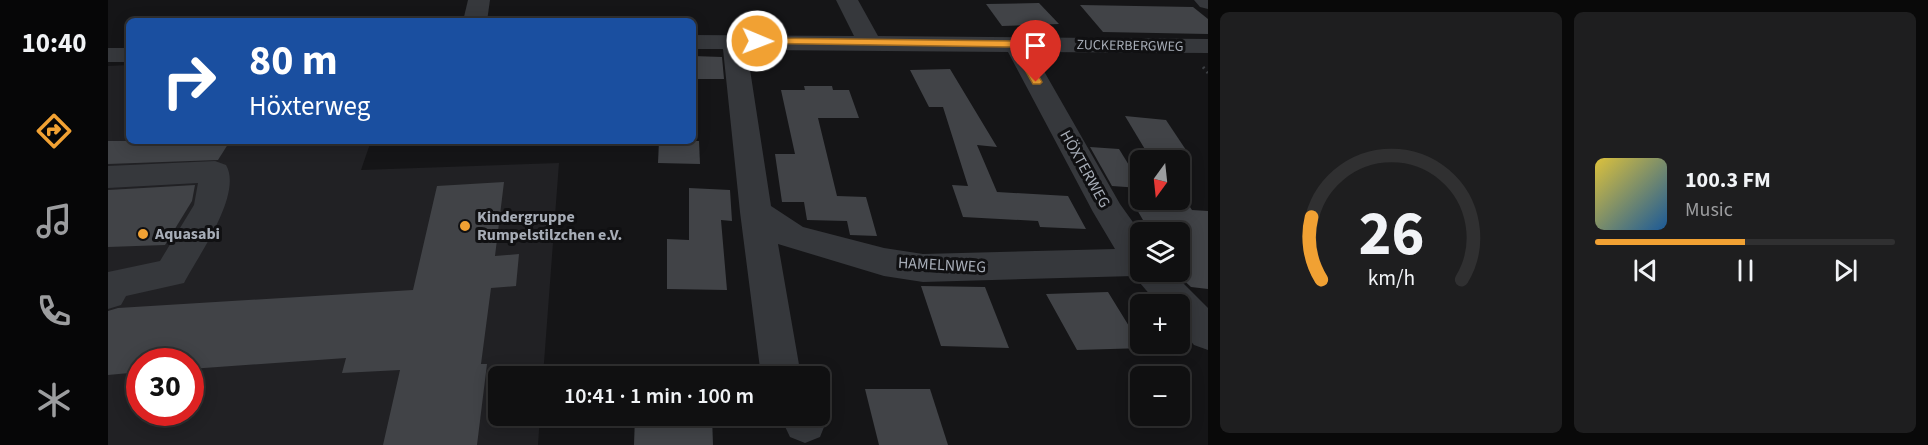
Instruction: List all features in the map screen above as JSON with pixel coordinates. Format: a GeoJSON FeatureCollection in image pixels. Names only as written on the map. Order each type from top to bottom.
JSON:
{"type":"FeatureCollection","features":[{"type":"Feature","properties":{"kind":"street"},"geometry":{"type":"LineString","coordinates":[[476,18],[479,0]]}},
{"type":"Feature","properties":{"kind":"street"},"geometry":{"type":"LineString","coordinates":[[847,0],[870,43]]}},
{"type":"Feature","properties":{"kind":"street"},"geometry":{"type":"LineString","coordinates":[[734,41],[756,212],[779,366]]}},
{"type":"Feature","properties":{"kind":"street","name":"ZUCKERBERGWEG"},"geometry":{"type":"LineString","coordinates":[[696,42],[1208,46]]}},
{"type":"Feature","properties":{"kind":"street","name":"HÖXTERWEG"},"geometry":{"type":"LineString","coordinates":[[1016,44],[1109,212],[1130,245]]}},
{"type":"Feature","properties":{"kind":"street"},"geometry":{"type":"LineString","coordinates":[[108,56],[126,55]]}},
{"type":"Feature","properties":{"kind":"street"},"geometry":{"type":"LineString","coordinates":[[108,73],[126,72]]}},
{"type":"Feature","properties":{"kind":"street"},"geometry":{"type":"LineString","coordinates":[[108,177],[216,172],[210,206],[171,273],[115,284],[108,294]]}},
{"type":"Feature","properties":{"kind":"street","name":"HAMELNWEG"},"geometry":{"type":"LineString","coordinates":[[756,212],[793,237],[884,262],[923,268],[1130,261]]}},
{"type":"Feature","properties":{"kind":"street"},"geometry":{"type":"LineString","coordinates":[[1159,282],[1208,333]]}},
{"type":"Feature","properties":{"kind":"shaded area"},"geometry":{"type":"Polygon","coordinates":[[[126,65],[126,144],[370,144],[361,170],[559,163],[544,366],[488,366],[488,426],[539,426],[538,445],[108,445],[108,66],[126,65]]]}},
{"type":"Feature","properties":{"kind":"building"},"geometry":{"type":"Polygon","coordinates":[[[1039,3],[1059,24],[1002,26],[986,4],[1039,3]]]}},
{"type":"Feature","properties":{"kind":"building"},"geometry":{"type":"Polygon","coordinates":[[[1080,5],[1193,7],[1208,19],[1208,34],[1103,32],[1080,5]]]}},
{"type":"Feature","properties":{"kind":"building"},"geometry":{"type":"Polygon","coordinates":[[[696,56],[722,57],[724,79],[696,79],[696,56]]]}},
{"type":"Feature","properties":{"kind":"building"},"geometry":{"type":"Polygon","coordinates":[[[950,69],[997,147],[977,145],[997,192],[1068,196],[1086,229],[1040,227],[1038,221],[963,217],[952,185],[968,186],[943,107],[929,107],[910,70],[950,69]]]}},
{"type":"Feature","properties":{"kind":"building"},"geometry":{"type":"Polygon","coordinates":[[[804,86],[832,86],[833,90],[849,90],[859,118],[818,118],[837,196],[866,197],[877,236],[850,235],[847,221],[807,220],[804,202],[782,202],[775,154],[795,154],[781,90],[805,90],[804,86]]]}},
{"type":"Feature","properties":{"kind":"building"},"geometry":{"type":"Polygon","coordinates":[[[1125,116],[1166,120],[1186,150],[1145,150],[1125,116]]]}},
{"type":"Feature","properties":{"kind":"building"},"geometry":{"type":"Polygon","coordinates":[[[108,141],[126,141],[126,144],[228,144],[218,160],[108,164],[108,141]]]}},
{"type":"Feature","properties":{"kind":"building"},"geometry":{"type":"Polygon","coordinates":[[[696,141],[699,141],[700,164],[658,163],[659,144],[696,144],[696,141]]]}},
{"type":"Feature","properties":{"kind":"building"},"geometry":{"type":"Polygon","coordinates":[[[1090,147],[1119,149],[1130,167],[1130,187],[1112,186],[1090,147]]]}},
{"type":"Feature","properties":{"kind":"building"},"geometry":{"type":"Polygon","coordinates":[[[504,182],[495,256],[519,254],[516,286],[491,288],[481,364],[487,364],[477,445],[383,445],[400,370],[342,373],[346,358],[204,368],[204,348],[126,348],[126,373],[108,375],[108,311],[118,308],[413,290],[437,186],[504,182]]]}},
{"type":"Feature","properties":{"kind":"building"},"geometry":{"type":"Polygon","coordinates":[[[195,185],[192,201],[165,245],[108,247],[108,190],[195,185]]]}},
{"type":"Feature","properties":{"kind":"building"},"geometry":{"type":"Polygon","coordinates":[[[689,188],[730,190],[732,221],[721,220],[727,290],[667,289],[667,239],[689,240],[689,188]]]}},
{"type":"Feature","properties":{"kind":"building"},"geometry":{"type":"Polygon","coordinates":[[[1190,207],[1192,210],[1208,211],[1208,289],[1191,287],[1186,282],[1190,282],[1190,222],[1144,222],[1137,210],[1190,210],[1190,207]]]}},
{"type":"Feature","properties":{"kind":"building"},"geometry":{"type":"Polygon","coordinates":[[[921,286],[985,287],[1009,348],[941,346],[921,286]]]}},
{"type":"Feature","properties":{"kind":"building"},"geometry":{"type":"Polygon","coordinates":[[[1108,292],[1130,328],[1130,348],[1077,350],[1046,294],[1108,292]]]}},
{"type":"Feature","properties":{"kind":"building"},"geometry":{"type":"Polygon","coordinates":[[[865,389],[930,389],[948,445],[879,445],[865,389]]]}},
{"type":"Feature","properties":{"kind":"building"},"geometry":{"type":"Polygon","coordinates":[[[635,426],[712,426],[713,445],[634,445],[635,426]]]}},
{"type":"Feature","properties":{"kind":"place","name":"Kindergruppe Rumpelstilzchen e.V."},"geometry":{"type":"Point","coordinates":[465,226]}},
{"type":"Feature","properties":{"kind":"place","name":"Aquasabi"},"geometry":{"type":"Point","coordinates":[143,234]}},
{"type":"Feature","properties":{"kind":"route"},"geometry":{"type":"LineString","coordinates":[[757,41],[1016,44],[1036,82]]}}]}
